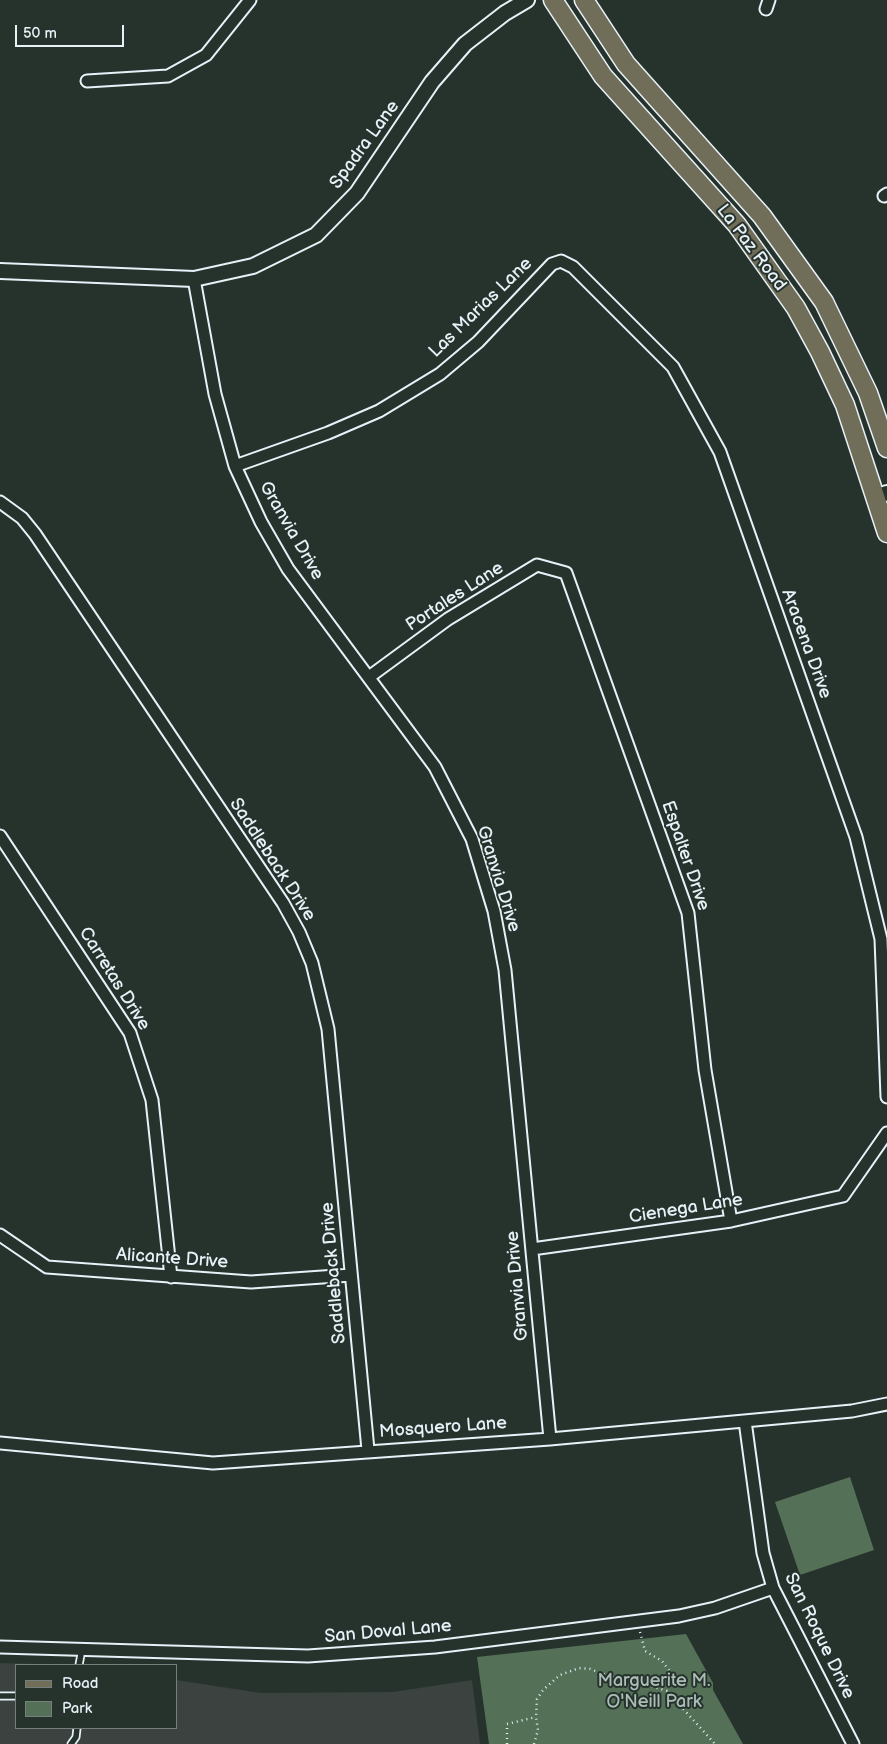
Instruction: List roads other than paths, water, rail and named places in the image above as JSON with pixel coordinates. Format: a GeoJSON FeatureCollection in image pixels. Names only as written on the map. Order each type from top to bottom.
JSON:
{"type":"FeatureCollection","features":[{"type":"Feature","properties":{"kind":"main road","name":"La Paz Road"},"geometry":{"type":"LineString","coordinates":[[553,0],[602,76],[737,224],[796,308],[820,352],[845,405],[881,495],[887,533]]}},
{"type":"Feature","properties":{"kind":"main road","name":"La Paz Road"},"geometry":{"type":"LineString","coordinates":[[584,0],[626,64],[762,216],[824,302],[868,394],[887,448]]}},
{"type":"Feature","properties":{"kind":"street"},"geometry":{"type":"LineString","coordinates":[[87,81],[168,76],[175,73],[206,55],[250,0]]}},
{"type":"Feature","properties":{"kind":"street","name":"Spadra Lane"},"geometry":{"type":"LineString","coordinates":[[0,271],[194,279],[253,266],[316,235],[357,193],[432,82],[466,44],[505,13],[527,0]]}},
{"type":"Feature","properties":{"kind":"street","name":"Las Marias Lane"},"geometry":{"type":"LineString","coordinates":[[235,466],[328,434],[379,411],[440,374],[478,342],[546,270],[561,261]]}},
{"type":"Feature","properties":{"kind":"street","name":"Aracena Drive"},"geometry":{"type":"LineString","coordinates":[[561,261],[573,267],[673,367],[720,452],[856,837],[881,939],[887,1097]]}},
{"type":"Feature","properties":{"kind":"street","name":"Granvia Drive"},"geometry":{"type":"LineString","coordinates":[[194,279],[214,394],[235,466],[261,522],[288,569],[435,767],[472,839],[494,911],[505,970],[550,1439]]}},
{"type":"Feature","properties":{"kind":"street","name":"Saddleback Drive"},"geometry":{"type":"LineString","coordinates":[[0,502],[22,518],[35,534],[283,903],[299,932],[312,963],[328,1030],[368,1450]]}},
{"type":"Feature","properties":{"kind":"street","name":"Portales Lane"},"geometry":{"type":"LineString","coordinates":[[369,678],[448,619],[537,565],[566,573]]}},
{"type":"Feature","properties":{"kind":"street","name":"Espalter Drive"},"geometry":{"type":"LineString","coordinates":[[566,573],[688,913],[706,1070],[731,1221]]}},
{"type":"Feature","properties":{"kind":"street","name":"Carretas Drive"},"geometry":{"type":"LineString","coordinates":[[0,836],[130,1032],[152,1100],[171,1276]]}},
{"type":"Feature","properties":{"kind":"street","name":"Cienega Lane"},"geometry":{"type":"LineString","coordinates":[[532,1249],[731,1221],[843,1196],[887,1133]]}},
{"type":"Feature","properties":{"kind":"street","name":"Alicante Drive"},"geometry":{"type":"LineString","coordinates":[[0,1235],[47,1267],[251,1282],[351,1275]]}},
{"type":"Feature","properties":{"kind":"street","name":"Mosquero Lane"},"geometry":{"type":"LineString","coordinates":[[0,1443],[213,1462],[550,1439],[852,1411],[887,1404]]}},
{"type":"Feature","properties":{"kind":"street","name":"San Roque Drive"},"geometry":{"type":"LineString","coordinates":[[745,1421],[762,1552],[773,1588],[853,1744]]}},
{"type":"Feature","properties":{"kind":"street","name":"San Doval Lane"},"geometry":{"type":"LineString","coordinates":[[0,1647],[308,1656],[435,1646],[678,1616],[715,1608],[773,1588]]}},
{"type":"Feature","properties":{"kind":"lane"},"geometry":{"type":"LineString","coordinates":[[79,1664],[82,1649]]}},
{"type":"Feature","properties":{"kind":"lane"},"geometry":{"type":"LineString","coordinates":[[0,1696],[15,1696]]}},
{"type":"Feature","properties":{"kind":"lane"},"geometry":{"type":"LineString","coordinates":[[71,1744],[76,1738],[76,1729]]}},
{"type":"Feature","properties":{"kind":"park label","name":"Marguerite M. O'Neill Park"},"geometry":{"type":"Point","coordinates":[654,1691]}}]}
